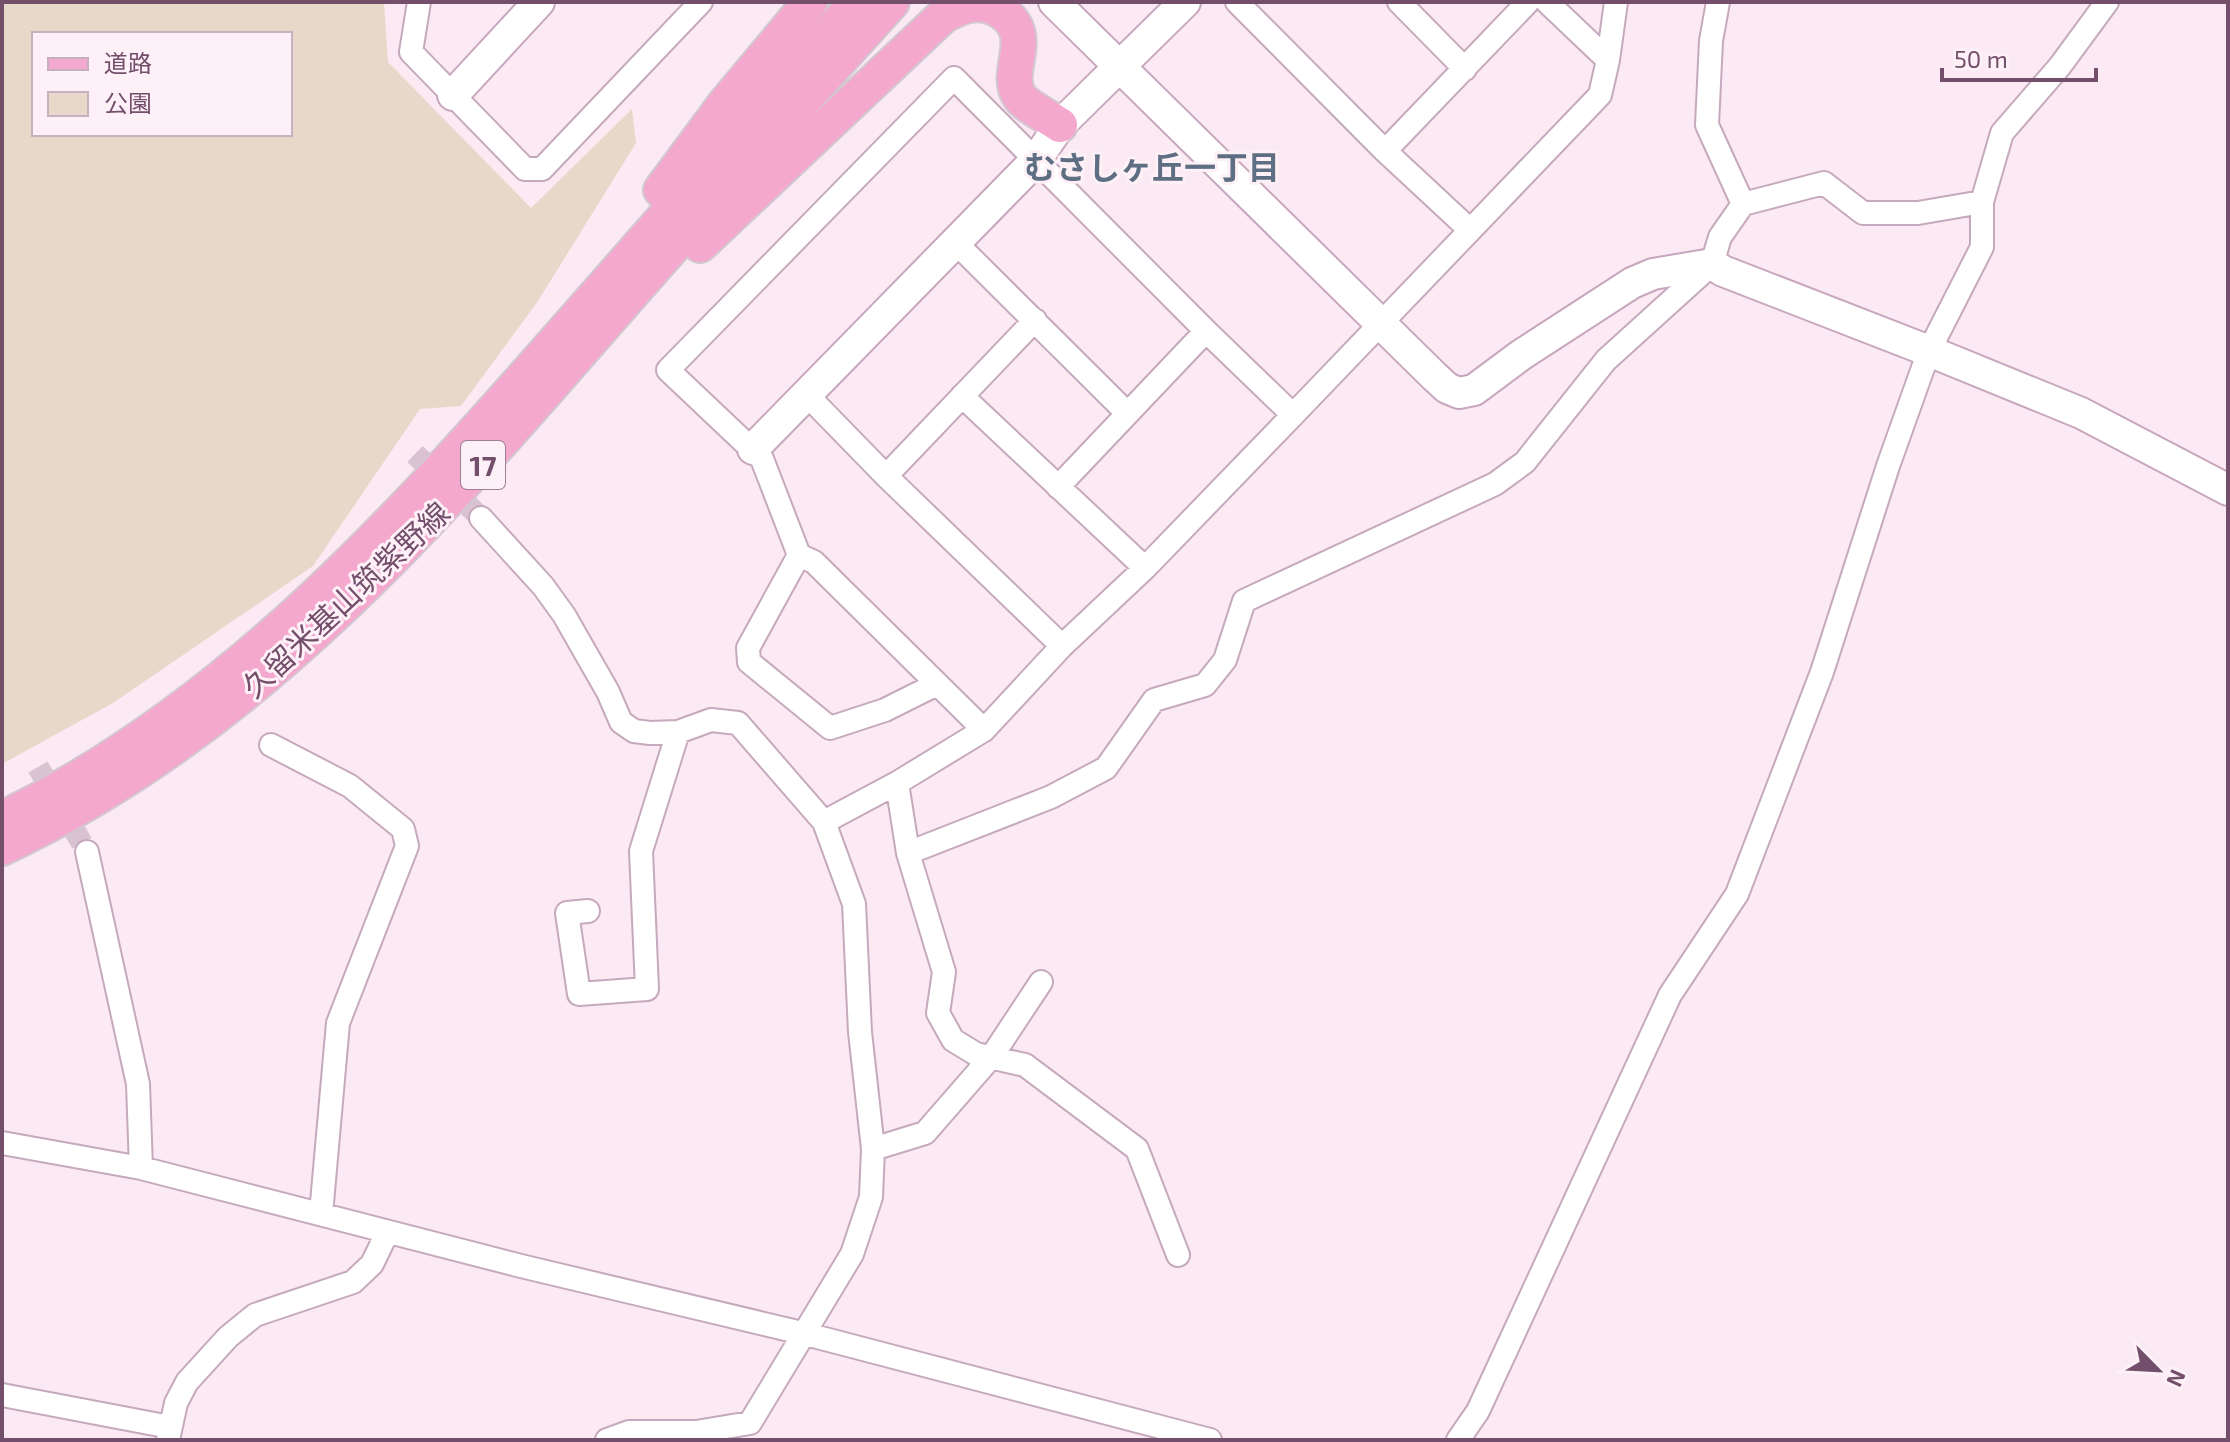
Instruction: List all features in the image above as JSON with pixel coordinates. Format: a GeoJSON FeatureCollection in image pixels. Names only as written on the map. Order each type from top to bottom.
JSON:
{"type":"FeatureCollection","features":[{"type":"Feature","properties":{"kind":"main road"},"geometry":{"type":"LineString","coordinates":[[597,314],[623,241],[724,105],[810,2]]}},
{"type":"Feature","properties":{"kind":"main road","name":"久留米基山筑紫野線"},"geometry":{"type":"LineString","coordinates":[[2,848],[47,826],[139,772],[239,700],[347,604],[473,477],[752,115],[857,2]]}},
{"type":"Feature","properties":{"kind":"main road","name":"久留米基山筑紫野線"},"geometry":{"type":"LineString","coordinates":[[2,819],[34,804],[153,729],[217,683],[274,635],[389,525],[597,314],[892,2]]}},
{"type":"Feature","properties":{"kind":"main road"},"geometry":{"type":"LineString","coordinates":[[597,314],[680,265],[943,16],[961,5],[984,3],[1005,14],[1018,37],[1020,52],[1015,84],[1020,97],[1060,125]]}},
{"type":"Feature","properties":{"kind":"street"},"geometry":{"type":"LineString","coordinates":[[419,2],[411,52],[525,169],[542,169],[701,2]]}},
{"type":"Feature","properties":{"kind":"street"},"geometry":{"type":"LineString","coordinates":[[453,95],[539,2]]}},
{"type":"Feature","properties":{"kind":"street"},"geometry":{"type":"LineString","coordinates":[[1054,2],[1447,388],[1459,393],[1474,390],[1521,355],[1632,283],[1653,274],[1712,264],[2081,413],[2228,490]]}},
{"type":"Feature","properties":{"kind":"street"},"geometry":{"type":"LineString","coordinates":[[753,449],[1036,160],[1060,125],[1185,2]]}},
{"type":"Feature","properties":{"kind":"street"},"geometry":{"type":"LineString","coordinates":[[1237,2],[1385,151],[1470,230]]}},
{"type":"Feature","properties":{"kind":"street"},"geometry":{"type":"LineString","coordinates":[[1399,2],[1465,69]]}},
{"type":"Feature","properties":{"kind":"street"},"geometry":{"type":"LineString","coordinates":[[1385,151],[1528,2]]}},
{"type":"Feature","properties":{"kind":"street"},"geometry":{"type":"LineString","coordinates":[[1547,2],[1608,60]]}},
{"type":"Feature","properties":{"kind":"street"},"geometry":{"type":"LineString","coordinates":[[824,822],[897,783],[984,730],[1062,646],[1145,568],[1293,415],[1600,95],[1616,2]]}},
{"type":"Feature","properties":{"kind":"street"},"geometry":{"type":"LineString","coordinates":[[1718,2],[1711,41],[1707,125],[1743,204]]}},
{"type":"Feature","properties":{"kind":"street"},"geometry":{"type":"LineString","coordinates":[[1458,1440],[1478,1411],[1670,995],[1737,894],[1822,672],[1888,466],[1929,351],[1982,247],[1982,202],[2002,133],[2060,66],[2107,2]]}},
{"type":"Feature","properties":{"kind":"street"},"geometry":{"type":"LineString","coordinates":[[984,730],[814,562],[799,555],[762,459],[668,370],[888,145],[954,78],[1293,415]]}},
{"type":"Feature","properties":{"kind":"street"},"geometry":{"type":"LineString","coordinates":[[908,853],[1051,797],[1106,768],[1154,700],[1205,685],[1225,660],[1244,601],[1495,484],[1525,462],[1606,360],[1712,264],[1720,237],[1743,204],[1824,183],[1863,213],[1918,213],[1982,202]]}},
{"type":"Feature","properties":{"kind":"street"},"geometry":{"type":"LineString","coordinates":[[956,243],[1127,413]]}},
{"type":"Feature","properties":{"kind":"street"},"geometry":{"type":"LineString","coordinates":[[886,476],[1035,320]]}},
{"type":"Feature","properties":{"kind":"street"},"geometry":{"type":"LineString","coordinates":[[1058,487],[1206,331]]}},
{"type":"Feature","properties":{"kind":"street"},"geometry":{"type":"LineString","coordinates":[[807,395],[1062,646]]}},
{"type":"Feature","properties":{"kind":"street"},"geometry":{"type":"LineString","coordinates":[[962,396],[1145,568]]}},
{"type":"Feature","properties":{"kind":"street"},"geometry":{"type":"LineString","coordinates":[[481,518],[543,586],[564,615],[621,722],[634,731],[650,733],[678,732],[711,720],[738,723],[824,822],[854,904],[860,1032],[873,1149],[871,1197],[852,1254],[750,1423],[696,1432],[629,1432],[607,1440]]}},
{"type":"Feature","properties":{"kind":"street"},"geometry":{"type":"LineString","coordinates":[[799,555],[748,648],[749,662],[830,728],[885,710],[937,684]]}},
{"type":"Feature","properties":{"kind":"street"},"geometry":{"type":"LineString","coordinates":[[588,911],[567,913],[579,994],[647,989],[641,851],[678,732]]}},
{"type":"Feature","properties":{"kind":"street"},"geometry":{"type":"LineString","coordinates":[[271,745],[350,786],[403,829],[407,846],[338,1023],[321,1214]]}},
{"type":"Feature","properties":{"kind":"street"},"geometry":{"type":"LineString","coordinates":[[897,783],[908,853],[944,972],[938,1013],[953,1040],[976,1054],[1025,1065],[1137,1149],[1178,1255]]}},
{"type":"Feature","properties":{"kind":"street"},"geometry":{"type":"LineString","coordinates":[[87,852],[138,1084],[141,1168]]}},
{"type":"Feature","properties":{"kind":"street"},"geometry":{"type":"LineString","coordinates":[[873,1149],[925,1133],[992,1056],[1041,982]]}},
{"type":"Feature","properties":{"kind":"street"},"geometry":{"type":"LineString","coordinates":[[2,1143],[141,1168],[387,1233],[806,1334],[1210,1440]]}},
{"type":"Feature","properties":{"kind":"street"},"geometry":{"type":"LineString","coordinates":[[2,1395],[169,1434],[176,1403],[187,1382],[228,1337],[255,1315],[353,1282],[372,1264],[387,1233]]}},
{"type":"Feature","properties":{"kind":"green space"},"geometry":{"type":"Polygon","coordinates":[[[2,2],[384,2],[388,62],[531,208],[632,109],[636,143],[538,301],[461,406],[420,409],[313,566],[113,703],[2,764],[2,2]]]}},
{"type":"Feature","properties":{"kind":"tunnel"},"geometry":{"type":"LineString","coordinates":[[415,454],[481,518]]}},
{"type":"Feature","properties":{"kind":"tunnel"},"geometry":{"type":"LineString","coordinates":[[38,767],[87,852]]}},
{"type":"Feature","properties":{"kind":"district","name":"むさしヶ丘一丁目"},"geometry":{"type":"Point","coordinates":[1152,166]}}]}
